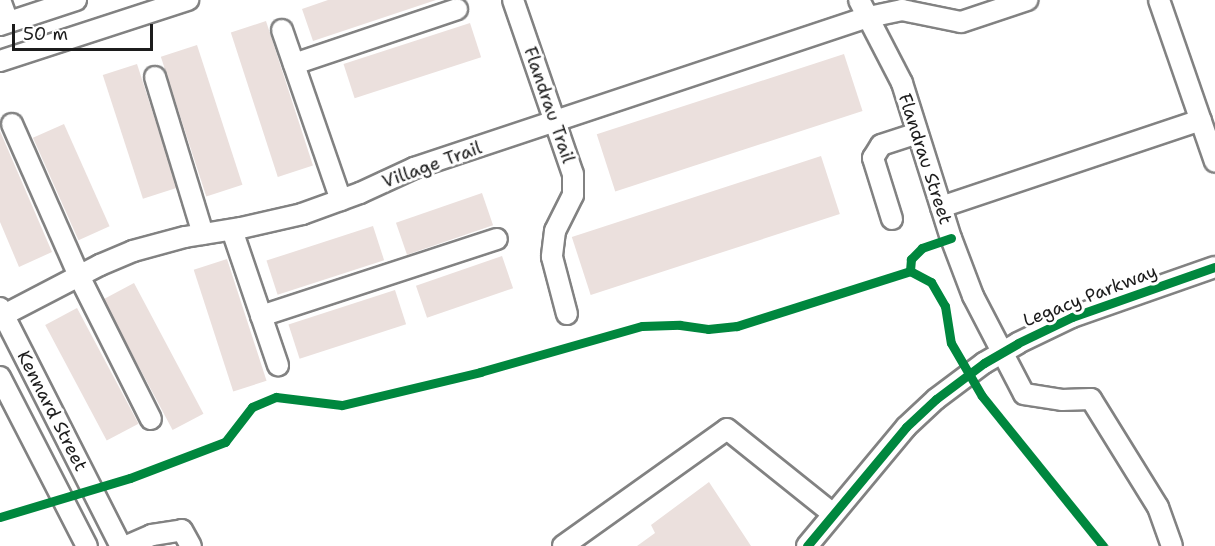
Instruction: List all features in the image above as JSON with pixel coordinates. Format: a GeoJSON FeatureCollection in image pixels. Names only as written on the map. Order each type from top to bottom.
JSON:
{"type":"FeatureCollection","features":[{"type":"Feature","properties":{"kind":"street"},"geometry":{"type":"LineString","coordinates":[[0,0],[4,23],[76,0]]}},
{"type":"Feature","properties":{"kind":"street"},"geometry":{"type":"LineString","coordinates":[[0,60],[188,0]]}},
{"type":"Feature","properties":{"kind":"street","name":"Flandrau Trail"},"geometry":{"type":"LineString","coordinates":[[513,0],[574,179],[571,199],[555,231],[552,257],[567,314]]}},
{"type":"Feature","properties":{"kind":"street","name":"Flandrau Street"},"geometry":{"type":"LineString","coordinates":[[859,0],[902,83],[941,207],[973,296],[1000,352],[1024,394],[1062,400],[1091,399],[1158,507],[1172,546]]}},
{"type":"Feature","properties":{"kind":"street","name":"Village Trail"},"geometry":{"type":"LineString","coordinates":[[1,313],[134,251],[203,234],[282,220],[341,200],[414,168],[869,17],[902,10],[961,22],[1028,0]]}},
{"type":"Feature","properties":{"kind":"street"},"geometry":{"type":"LineString","coordinates":[[1159,0],[1215,162]]}},
{"type":"Feature","properties":{"kind":"street"},"geometry":{"type":"LineString","coordinates":[[294,64],[457,9]]}},
{"type":"Feature","properties":{"kind":"street"},"geometry":{"type":"LineString","coordinates":[[282,30],[341,200]]}},
{"type":"Feature","properties":{"kind":"street"},"geometry":{"type":"LineString","coordinates":[[155,77],[203,234]]}},
{"type":"Feature","properties":{"kind":"street"},"geometry":{"type":"LineString","coordinates":[[941,207],[1201,120]]}},
{"type":"Feature","properties":{"kind":"street"},"geometry":{"type":"LineString","coordinates":[[12,124],[79,276],[151,419]]}},
{"type":"Feature","properties":{"kind":"street"},"geometry":{"type":"LineString","coordinates":[[892,219],[873,158],[881,145],[917,133]]}},
{"type":"Feature","properties":{"kind":"street"},"geometry":{"type":"LineString","coordinates":[[232,230],[278,365]]}},
{"type":"Feature","properties":{"kind":"street"},"geometry":{"type":"LineString","coordinates":[[261,316],[497,239]]}},
{"type":"Feature","properties":{"kind":"street","name":"Legacy Parkway"},"geometry":{"type":"LineString","coordinates":[[807,546],[879,458],[921,412],[952,386],[1000,352],[1072,317],[1215,267]]}},
{"type":"Feature","properties":{"kind":"street","name":"Kennard Street"},"geometry":{"type":"LineString","coordinates":[[1,313],[121,546]]}},
{"type":"Feature","properties":{"kind":"street","name":"Kennard Street"},"geometry":{"type":"LineString","coordinates":[[0,377],[87,546]]}},
{"type":"Feature","properties":{"kind":"street"},"geometry":{"type":"LineString","coordinates":[[562,546],[727,429],[833,514]]}},
{"type":"Feature","properties":{"kind":"street"},"geometry":{"type":"LineString","coordinates":[[127,546],[152,535],[182,530],[191,546]]}},
{"type":"Feature","properties":{"kind":"building"},"geometry":{"type":"Polygon","coordinates":[[[328,0],[436,0],[313,41],[302,9],[328,0]]]}},
{"type":"Feature","properties":{"kind":"building"},"geometry":{"type":"Polygon","coordinates":[[[266,21],[313,166],[278,177],[231,32],[266,21]]]}},
{"type":"Feature","properties":{"kind":"building"},"geometry":{"type":"Polygon","coordinates":[[[470,23],[481,57],[355,98],[344,64],[470,23]]]}},
{"type":"Feature","properties":{"kind":"building"},"geometry":{"type":"Polygon","coordinates":[[[197,45],[242,185],[206,197],[161,57],[197,45]]]}},
{"type":"Feature","properties":{"kind":"building"},"geometry":{"type":"Polygon","coordinates":[[[844,54],[863,111],[615,191],[597,134],[844,54]]]}},
{"type":"Feature","properties":{"kind":"building"},"geometry":{"type":"Polygon","coordinates":[[[137,64],[177,188],[143,199],[103,75],[137,64]]]}},
{"type":"Feature","properties":{"kind":"building"},"geometry":{"type":"Polygon","coordinates":[[[64,124],[110,226],[78,240],[33,138],[64,124]]]}},
{"type":"Feature","properties":{"kind":"building"},"geometry":{"type":"Polygon","coordinates":[[[0,131],[52,252],[19,267],[0,222],[0,131]]]}},
{"type":"Feature","properties":{"kind":"building"},"geometry":{"type":"Polygon","coordinates":[[[821,156],[840,214],[591,295],[572,237],[821,156]]]}},
{"type":"Feature","properties":{"kind":"building"},"geometry":{"type":"Polygon","coordinates":[[[482,193],[493,225],[407,255],[396,223],[482,193]]]}},
{"type":"Feature","properties":{"kind":"building"},"geometry":{"type":"Polygon","coordinates":[[[373,226],[384,260],[278,295],[266,261],[373,226]]]}},
{"type":"Feature","properties":{"kind":"building"},"geometry":{"type":"Polygon","coordinates":[[[502,256],[513,288],[427,318],[416,286],[502,256]]]}},
{"type":"Feature","properties":{"kind":"building"},"geometry":{"type":"Polygon","coordinates":[[[227,259],[267,381],[233,392],[194,270],[227,259]]]}},
{"type":"Feature","properties":{"kind":"building"},"geometry":{"type":"Polygon","coordinates":[[[134,283],[203,414],[173,430],[103,299],[134,283]]]}},
{"type":"Feature","properties":{"kind":"building"},"geometry":{"type":"Polygon","coordinates":[[[395,290],[406,324],[300,359],[288,325],[395,290]]]}},
{"type":"Feature","properties":{"kind":"building"},"geometry":{"type":"Polygon","coordinates":[[[77,308],[139,424],[107,441],[45,325],[77,308]]]}},
{"type":"Feature","properties":{"kind":"building"},"geometry":{"type":"Polygon","coordinates":[[[709,482],[751,546],[637,546],[655,533],[651,525],[709,482]]]}},
{"type":"Feature","properties":{"kind":"cycle path"},"geometry":{"type":"LineString","coordinates":[[951,238],[922,248],[911,259],[910,271],[931,282],[945,306],[951,343],[982,396],[1103,546]]}},
{"type":"Feature","properties":{"kind":"cycle path"},"geometry":{"type":"LineString","coordinates":[[807,546],[906,427],[936,399],[984,363],[1018,343],[1072,317],[1215,267]]}},
{"type":"Feature","properties":{"kind":"cycle path"},"geometry":{"type":"LineString","coordinates":[[0,517],[130,478],[225,442],[252,407],[276,397],[342,405],[480,372],[642,326],[680,325],[708,329],[737,326],[910,271]]}}]}
